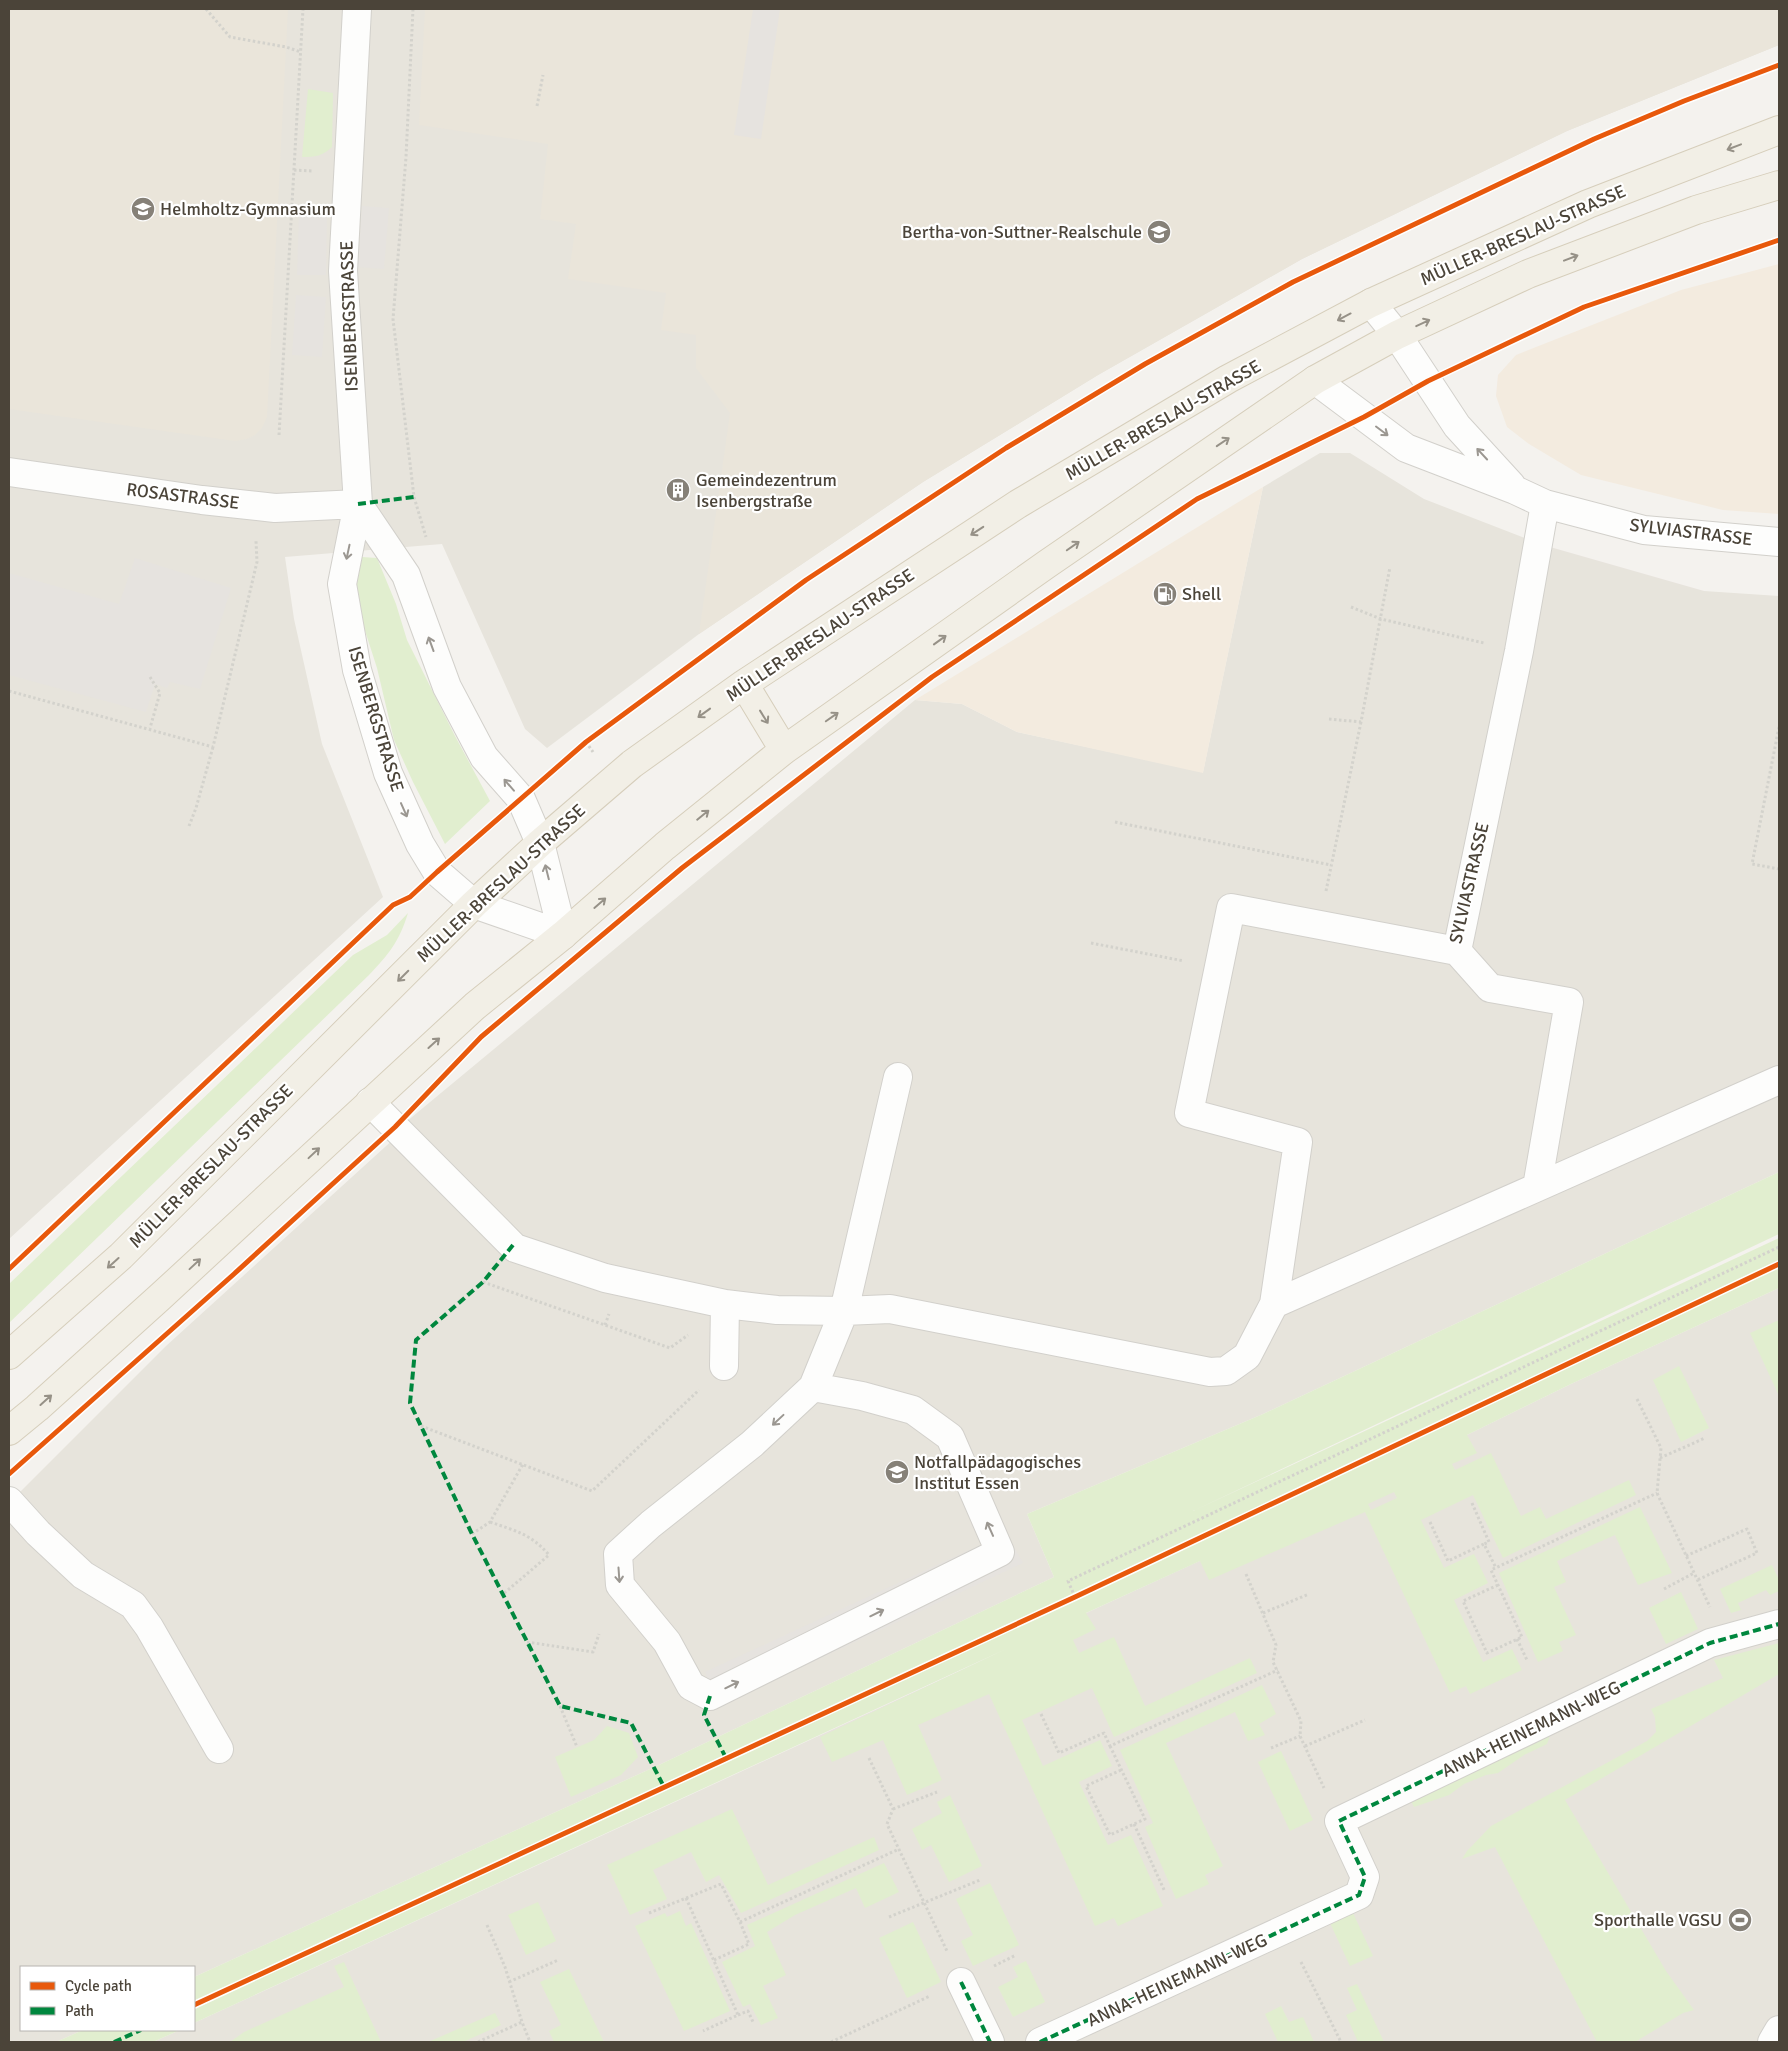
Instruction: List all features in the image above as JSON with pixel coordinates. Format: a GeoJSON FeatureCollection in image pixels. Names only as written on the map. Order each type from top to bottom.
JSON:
{"type":"FeatureCollection","features":[{"type":"Feature","properties":{"kind":"main road","name":"MÜLLER-BRESLAU-STRASSE"},"geometry":{"type":"LineString","coordinates":[[9,1355],[120,1256],[474,904],[540,843],[632,764],[744,684],[1018,504],[1228,380],[1371,303],[1588,204],[1779,130]]}},
{"type":"Feature","properties":{"kind":"main road"},"geometry":{"type":"LineString","coordinates":[[9,1431],[160,1298],[475,1006],[563,935],[664,846],[784,750],[1055,558],[1316,380],[1397,335],[1528,274],[1696,210],[1779,185]]}},
{"type":"Feature","properties":{"kind":"main road"},"geometry":{"type":"LineString","coordinates":[[744,684],[784,750]]}},
{"type":"Feature","properties":{"kind":"street","name":"ISENBERGSTRASSE"},"geometry":{"type":"LineString","coordinates":[[357,9],[343,271],[358,504],[342,584],[357,670],[388,773],[420,844],[437,872],[474,904],[563,935]]}},
{"type":"Feature","properties":{"kind":"street","name":"SYLVIASTRASSE"},"geometry":{"type":"LineString","coordinates":[[1371,303],[1397,335],[1457,426],[1515,490]]}},
{"type":"Feature","properties":{"kind":"street","name":"SYLVIASTRASSE"},"geometry":{"type":"LineString","coordinates":[[1316,380],[1406,448],[1515,490],[1545,504],[1644,530],[1779,542]]}},
{"type":"Feature","properties":{"kind":"street","name":"ROSASTRASSE"},"geometry":{"type":"LineString","coordinates":[[9,472],[202,500],[275,508],[358,504]]}},
{"type":"Feature","properties":{"kind":"street"},"geometry":{"type":"LineString","coordinates":[[358,504],[406,575],[447,687],[484,757],[521,800],[540,843],[563,935]]}},
{"type":"Feature","properties":{"kind":"street","name":"SYLVIASTRASSE"},"geometry":{"type":"LineString","coordinates":[[1274,1304],[1298,1142],[1189,1113],[1231,908],[1457,950],[1518,650],[1545,504]]}},
{"type":"Feature","properties":{"kind":"street"},"geometry":{"type":"LineString","coordinates":[[1457,950],[1490,988],[1569,1002],[1537,1187]]}},
{"type":"Feature","properties":{"kind":"street"},"geometry":{"type":"LineString","coordinates":[[813,1387],[862,1396],[913,1410],[950,1438],[1000,1552],[710,1696],[691,1686],[667,1642],[620,1585],[618,1554],[651,1524],[752,1444],[813,1387],[844,1311],[898,1077]]}},
{"type":"Feature","properties":{"kind":"street"},"geometry":{"type":"LineString","coordinates":[[370,1102],[515,1248],[605,1278],[725,1304],[777,1310],[844,1311],[890,1309],[1210,1372],[1226,1370],[1247,1356],[1274,1304],[1779,1080]]}},
{"type":"Feature","properties":{"kind":"street"},"geometry":{"type":"LineString","coordinates":[[724,1366],[725,1304]]}},
{"type":"Feature","properties":{"kind":"street"},"geometry":{"type":"LineString","coordinates":[[9,1501],[38,1533],[83,1575],[133,1605],[149,1627],[219,1748]]}},
{"type":"Feature","properties":{"kind":"street","name":"ANNA-HEINEMANN-WEG"},"geometry":{"type":"LineString","coordinates":[[1040,2042],[1360,1895],[1366,1878],[1339,1821],[1710,1643],[1779,1624]]}},
{"type":"Feature","properties":{"kind":"street"},"geometry":{"type":"LineString","coordinates":[[961,1982],[990,2042]]}},
{"type":"Feature","properties":{"kind":"street"},"geometry":{"type":"LineString","coordinates":[[1772,2042],[1779,2030]]}},
{"type":"Feature","properties":{"kind":"path"},"geometry":{"type":"LineString","coordinates":[[206,9],[230,37],[286,47],[301,52]]}},
{"type":"Feature","properties":{"kind":"path"},"geometry":{"type":"LineString","coordinates":[[279,435],[303,9]]}},
{"type":"Feature","properties":{"kind":"path"},"geometry":{"type":"LineString","coordinates":[[413,9],[406,157],[393,320],[414,497],[428,542]]}},
{"type":"Feature","properties":{"kind":"path"},"geometry":{"type":"LineString","coordinates":[[536,106],[542,75]]}},
{"type":"Feature","properties":{"kind":"path"},"geometry":{"type":"LineString","coordinates":[[189,826],[213,747],[257,562],[256,540],[263,540]]}},
{"type":"Feature","properties":{"kind":"path"},"geometry":{"type":"LineString","coordinates":[[1320,925],[1390,567]]}},
{"type":"Feature","properties":{"kind":"path"},"geometry":{"type":"LineString","coordinates":[[1351,607],[1381,620],[1518,650]]}},
{"type":"Feature","properties":{"kind":"path"},"geometry":{"type":"LineString","coordinates":[[150,677],[160,693],[150,728]]}},
{"type":"Feature","properties":{"kind":"path"},"geometry":{"type":"LineString","coordinates":[[9,691],[150,728],[213,747]]}},
{"type":"Feature","properties":{"kind":"path"},"geometry":{"type":"LineString","coordinates":[[1329,719],[1361,722]]}},
{"type":"Feature","properties":{"kind":"path"},"geometry":{"type":"LineString","coordinates":[[1779,727],[1752,864],[1779,869]]}},
{"type":"Feature","properties":{"kind":"path"},"geometry":{"type":"LineString","coordinates":[[1115,822],[1331,865]]}},
{"type":"Feature","properties":{"kind":"path"},"geometry":{"type":"LineString","coordinates":[[1091,943],[1218,967]]}},
{"type":"Feature","properties":{"kind":"path"},"geometry":{"type":"LineString","coordinates":[[1074,1597],[1068,1581],[1779,1247]]}},
{"type":"Feature","properties":{"kind":"path"},"geometry":{"type":"LineString","coordinates":[[420,1426],[592,1491],[724,1366],[691,1333],[670,1348],[484,1282]]}},
{"type":"Feature","properties":{"kind":"path"},"geometry":{"type":"LineString","coordinates":[[1637,1399],[1661,1448],[1657,1493],[1725,1639]]}},
{"type":"Feature","properties":{"kind":"path"},"geometry":{"type":"LineString","coordinates":[[1660,1458],[1705,1438]]}},
{"type":"Feature","properties":{"kind":"path"},"geometry":{"type":"LineString","coordinates":[[472,1534],[490,1522],[523,1464]]}},
{"type":"Feature","properties":{"kind":"path"},"geometry":{"type":"LineString","coordinates":[[1498,1585],[1463,1601],[1487,1653],[1522,1637],[1498,1585],[1491,1570],[1657,1493]]}},
{"type":"Feature","properties":{"kind":"path"},"geometry":{"type":"LineString","coordinates":[[1430,1522],[1448,1561],[1489,1542],[1472,1503]]}},
{"type":"Feature","properties":{"kind":"path"},"geometry":{"type":"LineString","coordinates":[[490,1522],[526,1535],[538,1542],[550,1555],[502,1595]]}},
{"type":"Feature","properties":{"kind":"path"},"geometry":{"type":"LineString","coordinates":[[1686,1556],[1747,1529],[1757,1553],[1697,1580]]}},
{"type":"Feature","properties":{"kind":"path"},"geometry":{"type":"LineString","coordinates":[[1484,1544],[1496,1568]]}},
{"type":"Feature","properties":{"kind":"path"},"geometry":{"type":"LineString","coordinates":[[1664,1588],[1694,1573]]}},
{"type":"Feature","properties":{"kind":"path"},"geometry":{"type":"LineString","coordinates":[[1246,1574],[1276,1645],[1273,1662],[1301,1721],[1300,1736],[1339,1821]]}},
{"type":"Feature","properties":{"kind":"path"},"geometry":{"type":"LineString","coordinates":[[1263,1613],[1309,1594]]}},
{"type":"Feature","properties":{"kind":"path"},"geometry":{"type":"LineString","coordinates":[[527,1642],[593,1652],[599,1634]]}},
{"type":"Feature","properties":{"kind":"path"},"geometry":{"type":"LineString","coordinates":[[1517,1639],[1527,1660]]}},
{"type":"Feature","properties":{"kind":"path"},"geometry":{"type":"LineString","coordinates":[[1110,1746],[1278,1670]]}},
{"type":"Feature","properties":{"kind":"path"},"geometry":{"type":"LineString","coordinates":[[560,1706],[578,1747]]}},
{"type":"Feature","properties":{"kind":"path"},"geometry":{"type":"LineString","coordinates":[[1041,1714],[1059,1753],[1104,1733],[1122,1770],[1145,1819],[1110,1835],[1086,1786],[1122,1770]]}},
{"type":"Feature","properties":{"kind":"path"},"geometry":{"type":"LineString","coordinates":[[1305,1746],[1365,1720]]}},
{"type":"Feature","properties":{"kind":"path"},"geometry":{"type":"LineString","coordinates":[[1271,1748],[1300,1736]]}},
{"type":"Feature","properties":{"kind":"path"},"geometry":{"type":"LineString","coordinates":[[831,2042],[961,1982],[887,1824],[893,1809],[869,1758]]}},
{"type":"Feature","properties":{"kind":"path"},"geometry":{"type":"LineString","coordinates":[[893,1809],[937,1792]]}},
{"type":"Feature","properties":{"kind":"path"},"geometry":{"type":"LineString","coordinates":[[1134,1824],[1165,1892]]}},
{"type":"Feature","properties":{"kind":"path"},"geometry":{"type":"LineString","coordinates":[[740,1922],[900,1849]]}},
{"type":"Feature","properties":{"kind":"path"},"geometry":{"type":"LineString","coordinates":[[889,1917],[980,1880]]}},
{"type":"Feature","properties":{"kind":"path"},"geometry":{"type":"LineString","coordinates":[[649,1913],[721,1884],[750,1944],[714,1960]]}},
{"type":"Feature","properties":{"kind":"path"},"geometry":{"type":"LineString","coordinates":[[686,1898],[738,2015]]}},
{"type":"Feature","properties":{"kind":"path"},"geometry":{"type":"LineString","coordinates":[[487,1925],[530,2042]]}},
{"type":"Feature","properties":{"kind":"path"},"geometry":{"type":"LineString","coordinates":[[509,1982],[558,1960]]}},
{"type":"Feature","properties":{"kind":"path"},"geometry":{"type":"LineString","coordinates":[[703,2031],[748,2011],[753,2022]]}},
{"type":"Feature","properties":{"kind":"path"},"geometry":{"type":"LineString","coordinates":[[478,2042],[522,2022]]}},
{"type":"Feature","properties":{"kind":"shaded area"},"geometry":{"type":"Polygon","coordinates":[[[9,9],[1779,9],[1779,45],[1567,131],[1302,259],[1098,375],[923,482],[699,634],[547,748],[525,729],[442,544],[285,557],[294,619],[322,744],[383,897],[9,1239],[9,9]]]}},
{"type":"Feature","properties":{"kind":"shaded area","name":"Helmholtz-Gymnasium"},"geometry":{"type":"Polygon","coordinates":[[[9,9],[288,9],[267,417],[262,428],[255,435],[247,439],[235,441],[9,409],[9,9]]]}},
{"type":"Feature","properties":{"kind":"shaded area"},"geometry":{"type":"Polygon","coordinates":[[[425,9],[1779,9],[1779,45],[1567,131],[1302,259],[1098,375],[923,482],[699,634],[730,413],[696,368],[696,335],[661,330],[666,293],[568,279],[576,224],[540,219],[548,144],[419,125],[425,9]]]}},
{"type":"Feature","properties":{"kind":"shaded area"},"geometry":{"type":"Polygon","coordinates":[[[753,9],[780,9],[761,139],[734,135],[753,9]]]}},
{"type":"Feature","properties":{"kind":"shaded area"},"geometry":{"type":"Polygon","coordinates":[[[362,206],[389,208],[384,269],[358,267],[362,206]]]}},
{"type":"Feature","properties":{"kind":"shaded area"},"geometry":{"type":"Polygon","coordinates":[[[299,211],[327,212],[326,275],[297,275],[299,211]]]}},
{"type":"Feature","properties":{"kind":"shaded area"},"geometry":{"type":"Polygon","coordinates":[[[1779,264],[1779,514],[1723,510],[1581,475],[1529,444],[1507,427],[1496,396],[1498,375],[1516,355],[1681,290],[1779,264]]]}},
{"type":"Feature","properties":{"kind":"shaded area"},"geometry":{"type":"Polygon","coordinates":[[[296,295],[326,297],[322,357],[292,355],[296,295]]]}},
{"type":"Feature","properties":{"kind":"shaded area"},"geometry":{"type":"Polygon","coordinates":[[[1320,453],[1350,453],[1424,499],[1543,545],[1704,591],[1779,596],[1779,1172],[1263,1414],[1027,1514],[1054,1577],[661,1764],[195,1977],[195,1966],[20,1966],[20,2031],[81,2031],[56,2042],[9,2042],[9,1503],[166,1346],[396,1137],[509,1255],[701,1292],[521,1241],[406,1122],[915,700],[962,704],[1017,732],[1203,772],[1263,487],[1320,453]]]}},
{"type":"Feature","properties":{"kind":"shaded area","name":"Shell"},"geometry":{"type":"Polygon","coordinates":[[[1263,487],[1203,773],[1017,732],[962,704],[915,700],[1263,487]]]}},
{"type":"Feature","properties":{"kind":"shaded area"},"geometry":{"type":"Polygon","coordinates":[[[135,558],[231,588],[200,689],[170,682],[167,688],[155,684],[146,712],[9,675],[9,573],[119,604],[135,558]]]}},
{"type":"Feature","properties":{"kind":"shaded area"},"geometry":{"type":"Polygon","coordinates":[[[1779,1288],[1779,2042],[153,2042],[178,2031],[195,2031],[195,2023],[1367,1484],[1571,1384],[1779,1288]]]}},
{"type":"Feature","properties":{"kind":"shaded area"},"geometry":{"type":"Polygon","coordinates":[[[1006,1533],[1023,1563],[719,1706],[705,1672],[1006,1533]]]}},
{"type":"Feature","properties":{"kind":"green space"},"geometry":{"type":"Polygon","coordinates":[[[308,89],[333,93],[332,147],[318,155],[302,157],[308,89]]]}},
{"type":"Feature","properties":{"kind":"green space"},"geometry":{"type":"Polygon","coordinates":[[[362,557],[377,558],[396,604],[407,640],[490,801],[445,844],[394,740],[377,668],[358,609],[355,567],[362,557]]]}},
{"type":"Feature","properties":{"kind":"green space"},"geometry":{"type":"Polygon","coordinates":[[[408,913],[393,947],[369,975],[9,1323],[9,1284],[353,955],[387,935],[408,913]]]}},
{"type":"Feature","properties":{"kind":"green space"},"geometry":{"type":"Polygon","coordinates":[[[1779,1172],[1779,1234],[1193,1511],[1779,1238],[1779,1288],[1571,1384],[1467,1435],[1477,1453],[1452,1464],[1455,1470],[1491,1453],[1521,1516],[1540,1507],[1546,1519],[1629,1480],[1636,1495],[1503,1558],[1473,1495],[1421,1520],[1444,1568],[1474,1554],[1488,1583],[1454,1600],[1483,1662],[1512,1649],[1522,1670],[1470,1694],[1466,1686],[1450,1693],[1365,1512],[1209,1580],[1200,1561],[1086,1613],[1096,1629],[1073,1640],[1079,1653],[1114,1637],[1145,1706],[1250,1658],[1257,1673],[1114,1737],[1092,1688],[1022,1720],[1043,1766],[1100,1740],[1112,1766],[1079,1782],[1108,1845],[1131,1835],[1163,1906],[1118,1926],[1114,1918],[1095,1926],[989,1694],[918,1725],[942,1780],[907,1795],[883,1740],[832,1762],[820,1737],[1006,1649],[195,2023],[195,1977],[661,1764],[1054,1577],[1027,1514],[1263,1414],[1779,1172]],[[1394,1492],[1368,1504],[1371,1510],[1397,1498],[1394,1492]]]}},
{"type":"Feature","properties":{"kind":"green space"},"geometry":{"type":"Polygon","coordinates":[[[1779,1320],[1779,1396],[1750,1333],[1779,1320]]]}},
{"type":"Feature","properties":{"kind":"green space"},"geometry":{"type":"Polygon","coordinates":[[[1679,1366],[1709,1428],[1681,1442],[1653,1380],[1679,1366]]]}},
{"type":"Feature","properties":{"kind":"green space"},"geometry":{"type":"Polygon","coordinates":[[[1640,1507],[1672,1573],[1638,1585],[1615,1535],[1557,1561],[1566,1582],[1554,1587],[1576,1635],[1559,1642],[1563,1651],[1538,1662],[1499,1573],[1640,1507]]]}},
{"type":"Feature","properties":{"kind":"green space"},"geometry":{"type":"Polygon","coordinates":[[[1772,1565],[1779,1580],[1779,1591],[1770,1595],[1766,1590],[1738,1603],[1741,1610],[1731,1613],[1720,1589],[1772,1565]]]}},
{"type":"Feature","properties":{"kind":"green space"},"geometry":{"type":"Polygon","coordinates":[[[1681,1592],[1698,1629],[1666,1644],[1649,1608],[1681,1592]]]}},
{"type":"Feature","properties":{"kind":"green space"},"geometry":{"type":"Polygon","coordinates":[[[1779,1643],[1779,1674],[1565,1800],[1666,1971],[1694,2010],[1683,2013],[1635,2042],[1597,2042],[1495,1847],[1462,1859],[1467,1851],[1491,1826],[1647,1741],[1656,1732],[1655,1717],[1651,1709],[1723,1678],[1714,1660],[1779,1643]]]}},
{"type":"Feature","properties":{"kind":"green space"},"geometry":{"type":"Polygon","coordinates":[[[1262,1685],[1276,1714],[1259,1724],[1265,1735],[1248,1741],[1235,1712],[1166,1743],[1223,1866],[1205,1875],[1209,1884],[1176,1899],[1145,1827],[1153,1823],[1120,1750],[1262,1685]]]}},
{"type":"Feature","properties":{"kind":"green space"},"geometry":{"type":"Polygon","coordinates":[[[607,1726],[629,1733],[638,1757],[621,1775],[571,1797],[555,1757],[594,1740],[607,1726]]]}},
{"type":"Feature","properties":{"kind":"green space"},"geometry":{"type":"Polygon","coordinates":[[[1551,1733],[1547,1744],[1524,1755],[1498,1773],[1486,1775],[1464,1784],[1449,1795],[1414,1807],[1411,1801],[1551,1733]]]}},
{"type":"Feature","properties":{"kind":"green space"},"geometry":{"type":"Polygon","coordinates":[[[1281,1751],[1313,1820],[1290,1831],[1258,1762],[1281,1751]]]}},
{"type":"Feature","properties":{"kind":"green space"},"geometry":{"type":"Polygon","coordinates":[[[950,1795],[982,1866],[949,1882],[931,1845],[922,1850],[912,1829],[942,1813],[937,1802],[950,1795]]]}},
{"type":"Feature","properties":{"kind":"green space"},"geometry":{"type":"Polygon","coordinates":[[[732,1809],[768,1885],[874,1837],[879,1850],[741,1913],[719,1875],[706,1882],[691,1852],[653,1870],[667,1899],[630,1915],[607,1865],[732,1809]]]}},
{"type":"Feature","properties":{"kind":"green space"},"geometry":{"type":"Polygon","coordinates":[[[884,1863],[899,1892],[865,1908],[856,1888],[795,1915],[767,1932],[786,1975],[763,1986],[778,2018],[761,2025],[750,2004],[743,2007],[722,1962],[755,1946],[747,1925],[884,1863]]]}},
{"type":"Feature","properties":{"kind":"green space"},"geometry":{"type":"Polygon","coordinates":[[[990,1883],[1019,1945],[973,1966],[961,1941],[973,1935],[956,1899],[990,1883]]]}},
{"type":"Feature","properties":{"kind":"green space"},"geometry":{"type":"Polygon","coordinates":[[[538,1902],[556,1941],[526,1955],[508,1915],[538,1902]]]}},
{"type":"Feature","properties":{"kind":"green space"},"geometry":{"type":"Polygon","coordinates":[[[680,1911],[686,1926],[691,1923],[730,2011],[684,2031],[635,1926],[665,1913],[667,1917],[680,1911]]]}},
{"type":"Feature","properties":{"kind":"green space"},"geometry":{"type":"Polygon","coordinates":[[[1353,1913],[1373,1956],[1350,1966],[1330,1923],[1353,1913]]]}},
{"type":"Feature","properties":{"kind":"green space"},"geometry":{"type":"Polygon","coordinates":[[[913,1922],[941,1982],[907,1998],[879,1938],[913,1922]]]}},
{"type":"Feature","properties":{"kind":"green space"},"geometry":{"type":"Polygon","coordinates":[[[1026,1961],[1045,2002],[1013,2017],[998,1987],[1018,1977],[1013,1967],[1026,1961]]]}},
{"type":"Feature","properties":{"kind":"green space"},"geometry":{"type":"Polygon","coordinates":[[[344,1962],[381,2042],[230,2042],[244,2032],[344,1987],[334,1966],[344,1962]]]}},
{"type":"Feature","properties":{"kind":"green space"},"geometry":{"type":"Polygon","coordinates":[[[569,1969],[604,2042],[554,2042],[549,2031],[561,2025],[540,1982],[569,1969]]]}},
{"type":"Feature","properties":{"kind":"green space"},"geometry":{"type":"Polygon","coordinates":[[[1357,1984],[1384,2042],[1358,2042],[1346,2015],[1357,2010],[1347,1988],[1357,1984]]]}},
{"type":"Feature","properties":{"kind":"green space"},"geometry":{"type":"Polygon","coordinates":[[[1281,2006],[1289,2022],[1303,2017],[1314,2042],[1278,2042],[1265,2014],[1281,2006]]]}},
{"type":"Feature","properties":{"kind":"green space"},"geometry":{"type":"Polygon","coordinates":[[[495,2013],[501,2025],[463,2042],[428,2042],[495,2013]]]}},
{"type":"Feature","properties":{"kind":"green space"},"geometry":{"type":"Polygon","coordinates":[[[81,2031],[178,2031],[153,2042],[56,2042],[81,2031]]]}},
{"type":"Feature","properties":{"kind":"marked path"},"geometry":{"type":"LineString","coordinates":[[358,504],[414,497]]}},
{"type":"Feature","properties":{"kind":"marked path"},"geometry":{"type":"LineString","coordinates":[[513,1245],[483,1282],[416,1340],[410,1403],[472,1534],[560,1706],[631,1723],[664,1787]]}},
{"type":"Feature","properties":{"kind":"marked path"},"geometry":{"type":"LineString","coordinates":[[1040,2042],[1359,1895],[1365,1877],[1339,1821],[1710,1643],[1779,1624]]}},
{"type":"Feature","properties":{"kind":"marked path"},"geometry":{"type":"LineString","coordinates":[[710,1696],[704,1715],[726,1758]]}},
{"type":"Feature","properties":{"kind":"marked path"},"geometry":{"type":"LineString","coordinates":[[961,1982],[990,2042]]}},
{"type":"Feature","properties":{"kind":"marked path"},"geometry":{"type":"LineString","coordinates":[[114,2042],[139,2031]]}},
{"type":"Feature","properties":{"kind":"cycle path"},"geometry":{"type":"LineString","coordinates":[[9,1269],[393,905],[410,897],[586,742],[806,580],[1006,448],[1145,364],[1293,282],[1594,139],[1684,101],[1779,65]]}},
{"type":"Feature","properties":{"kind":"cycle path"},"geometry":{"type":"LineString","coordinates":[[9,1474],[234,1274],[395,1127],[481,1037],[682,868],[932,677],[1197,499],[1364,417],[1428,381],[1584,307],[1779,240]]}},
{"type":"Feature","properties":{"kind":"cycle path"},"geometry":{"type":"LineString","coordinates":[[195,2005],[1075,1597],[1779,1264]]}},
{"type":"Feature","properties":{"kind":"place","name":"Helmholtz-Gymnasium"},"geometry":{"type":"Point","coordinates":[143,209]}},
{"type":"Feature","properties":{"kind":"place","name":"Bertha-von-Suttner-Realschule"},"geometry":{"type":"Point","coordinates":[1159,232]}},
{"type":"Feature","properties":{"kind":"place","name":"Gemeindezentrum Isenbergstraße"},"geometry":{"type":"Point","coordinates":[678,490]}},
{"type":"Feature","properties":{"kind":"place","name":"Shell"},"geometry":{"type":"Point","coordinates":[1165,594]}},
{"type":"Feature","properties":{"kind":"place","name":"Notfallpädagogisches Institut Essen"},"geometry":{"type":"Point","coordinates":[897,1472]}},
{"type":"Feature","properties":{"kind":"place","name":"Sporthalle VGSU"},"geometry":{"type":"Point","coordinates":[1740,1920]}}]}
